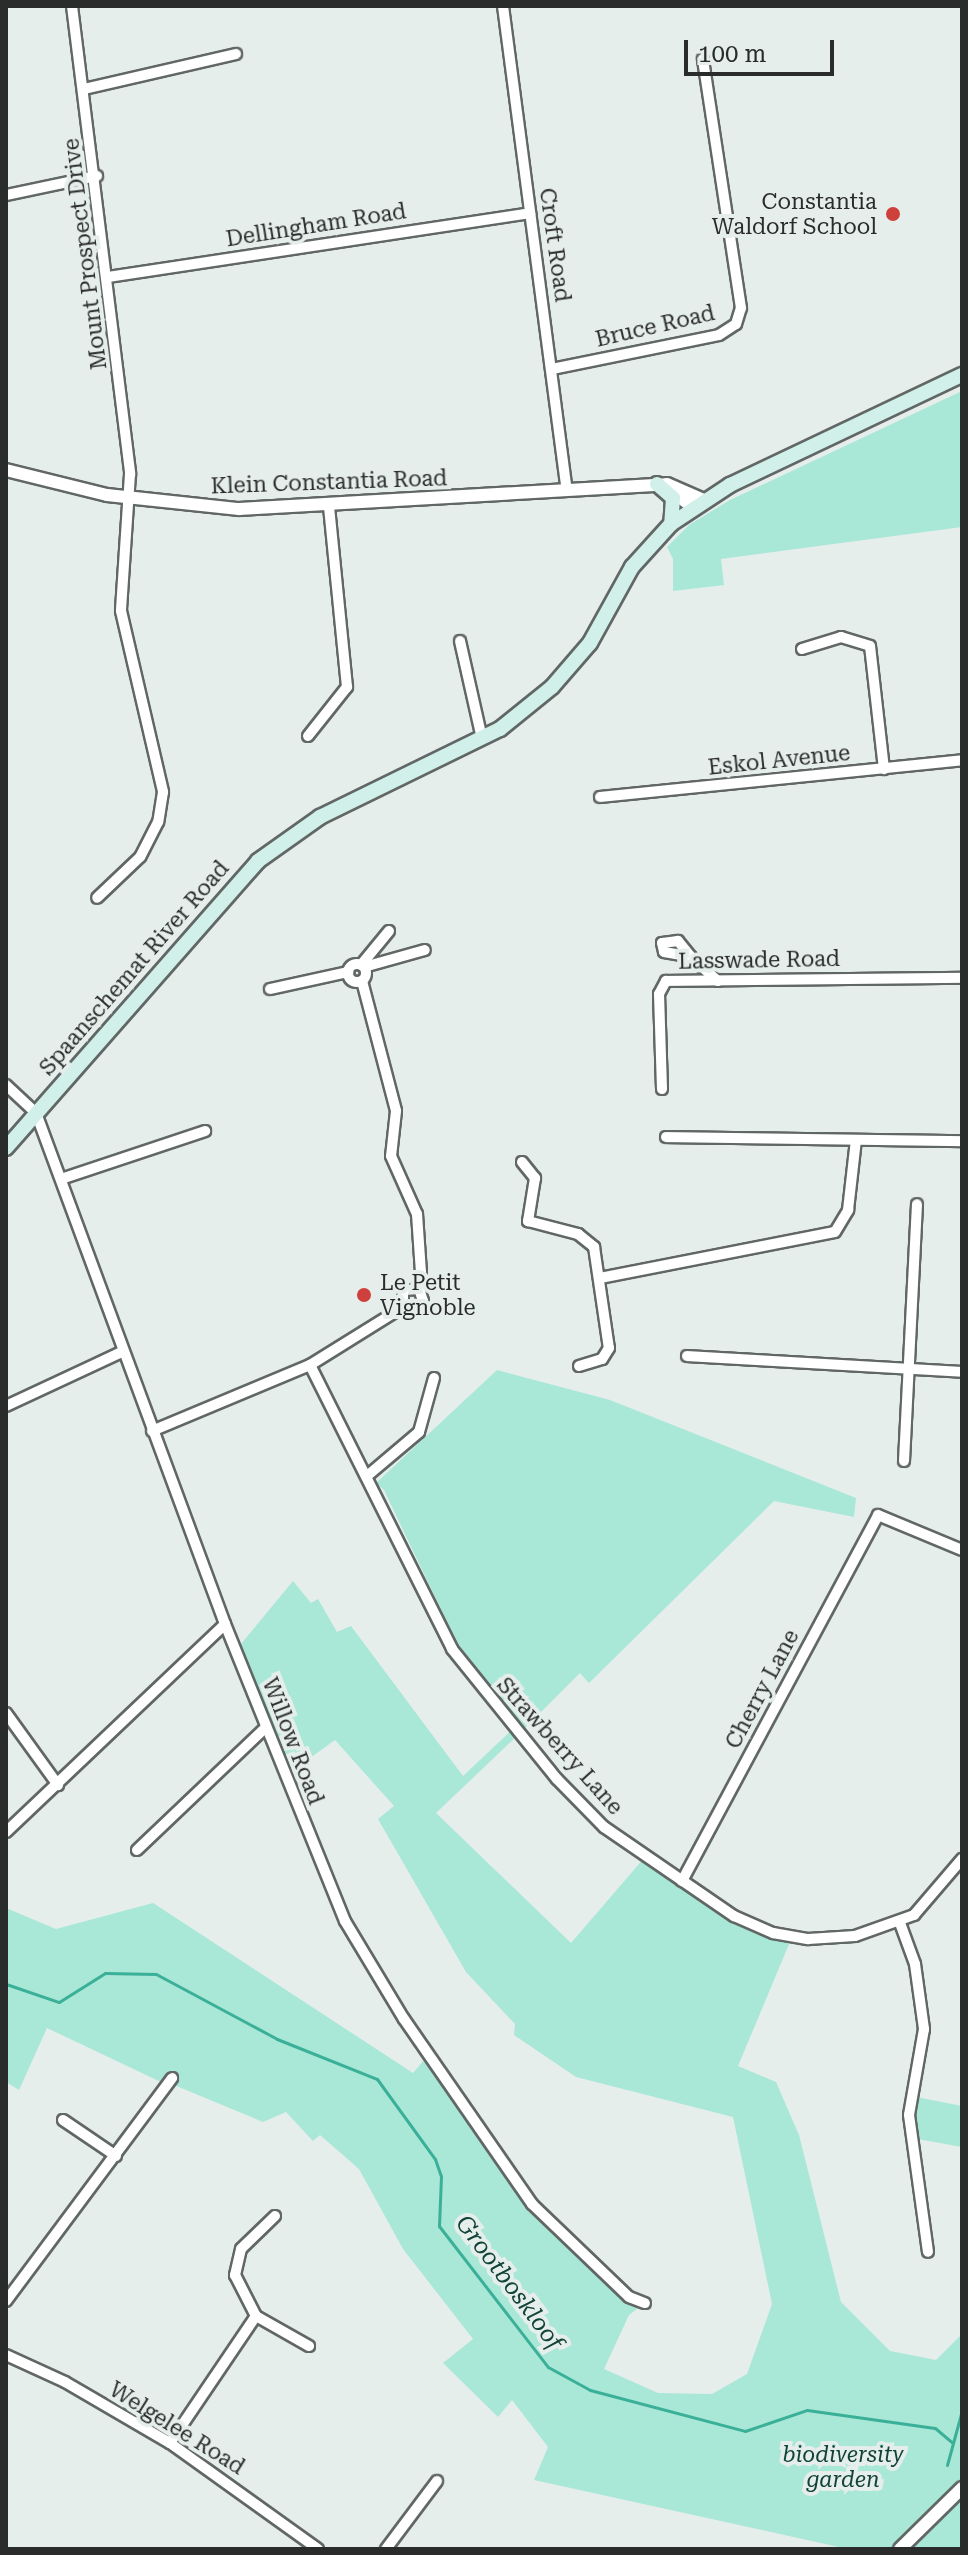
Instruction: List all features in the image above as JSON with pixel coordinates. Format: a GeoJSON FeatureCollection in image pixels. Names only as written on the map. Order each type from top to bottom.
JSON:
{"type":"FeatureCollection","features":[{"type":"Feature","properties":{"kind":"main road","name":"Spaanschemat River Road"},"geometry":{"type":"LineString","coordinates":[[6,1148],[219,899],[277,846],[320,817],[482,739],[518,716],[568,671],[632,567],[671,524],[699,504],[962,375]]}},
{"type":"Feature","properties":{"kind":"main road"},"geometry":{"type":"LineString","coordinates":[[657,484],[675,504],[671,524]]}},
{"type":"Feature","properties":{"kind":"street","name":"Mount Prospect Drive"},"geometry":{"type":"LineString","coordinates":[[72,6],[97,176],[130,498],[120,570],[121,611],[163,792],[158,822],[140,857],[97,898]]}},
{"type":"Feature","properties":{"kind":"street","name":"Croft Road"},"geometry":{"type":"LineString","coordinates":[[503,6],[567,489]]}},
{"type":"Feature","properties":{"kind":"street"},"geometry":{"type":"LineString","coordinates":[[84,89],[236,54]]}},
{"type":"Feature","properties":{"kind":"street","name":"Bruce Road"},"geometry":{"type":"LineString","coordinates":[[552,369],[719,335],[736,324],[741,308],[703,59]]}},
{"type":"Feature","properties":{"kind":"street"},"geometry":{"type":"LineString","coordinates":[[6,195],[97,176]]}},
{"type":"Feature","properties":{"kind":"street","name":"Dellingham Road"},"geometry":{"type":"LineString","coordinates":[[108,277],[530,213]]}},
{"type":"Feature","properties":{"kind":"street","name":"Klein Constantia Road"},"geometry":{"type":"LineString","coordinates":[[6,470],[130,498],[239,509],[657,484],[681,486],[699,504]]}},
{"type":"Feature","properties":{"kind":"street"},"geometry":{"type":"LineString","coordinates":[[308,736],[347,687],[329,506]]}},
{"type":"Feature","properties":{"kind":"street"},"geometry":{"type":"LineString","coordinates":[[802,649],[841,637],[860,639],[870,646],[884,769]]}},
{"type":"Feature","properties":{"kind":"street"},"geometry":{"type":"LineString","coordinates":[[460,641],[482,739]]}},
{"type":"Feature","properties":{"kind":"street","name":"Eskol Avenue"},"geometry":{"type":"LineString","coordinates":[[600,797],[962,760]]}},
{"type":"Feature","properties":{"kind":"street"},"geometry":{"type":"LineString","coordinates":[[389,931],[363,966],[362,981],[396,1111],[391,1156],[417,1214],[418,1285],[422,1305],[411,1310],[403,1307]]}},
{"type":"Feature","properties":{"kind":"street"},"geometry":{"type":"LineString","coordinates":[[270,989],[348,972],[354,964],[363,966],[425,950]]}},
{"type":"Feature","properties":{"kind":"street"},"geometry":{"type":"LineString","coordinates":[[691,957],[718,981]]}},
{"type":"Feature","properties":{"kind":"street"},"geometry":{"type":"LineString","coordinates":[[348,972],[353,982],[362,981]]}},
{"type":"Feature","properties":{"kind":"street","name":"Lasswade Road"},"geometry":{"type":"LineString","coordinates":[[662,1089],[661,985],[718,981],[962,978]]}},
{"type":"Feature","properties":{"kind":"street"},"geometry":{"type":"LineString","coordinates":[[6,1085],[36,1113]]}},
{"type":"Feature","properties":{"kind":"street","name":"Willow Road"},"geometry":{"type":"LineString","coordinates":[[36,1113],[122,1352],[329,1889],[404,2019],[532,2204],[629,2297],[645,2303]]}},
{"type":"Feature","properties":{"kind":"street"},"geometry":{"type":"LineString","coordinates":[[61,1179],[205,1131]]}},
{"type":"Feature","properties":{"kind":"street"},"geometry":{"type":"LineString","coordinates":[[666,1137],[962,1141]]}},
{"type":"Feature","properties":{"kind":"street"},"geometry":{"type":"LineString","coordinates":[[600,1278],[835,1232],[848,1210],[856,1140]]}},
{"type":"Feature","properties":{"kind":"street"},"geometry":{"type":"LineString","coordinates":[[522,1162],[535,1178],[528,1221],[563,1228],[591,1241],[600,1278],[609,1348],[602,1359],[579,1366]]}},
{"type":"Feature","properties":{"kind":"street"},"geometry":{"type":"LineString","coordinates":[[904,1461],[917,1204]]}},
{"type":"Feature","properties":{"kind":"street"},"geometry":{"type":"LineString","coordinates":[[403,1307],[403,1290],[418,1285]]}},
{"type":"Feature","properties":{"kind":"street"},"geometry":{"type":"LineString","coordinates":[[152,1431],[310,1365],[403,1307]]}},
{"type":"Feature","properties":{"kind":"street"},"geometry":{"type":"LineString","coordinates":[[6,1406],[122,1352]]}},
{"type":"Feature","properties":{"kind":"street"},"geometry":{"type":"LineString","coordinates":[[687,1356],[962,1372]]}},
{"type":"Feature","properties":{"kind":"street","name":"Strawberry Lane"},"geometry":{"type":"LineString","coordinates":[[310,1365],[442,1631],[471,1677],[584,1809],[682,1881],[756,1927],[792,1937],[855,1936],[900,1923],[926,1905],[962,1859]]}},
{"type":"Feature","properties":{"kind":"street"},"geometry":{"type":"LineString","coordinates":[[367,1476],[419,1432],[434,1378]]}},
{"type":"Feature","properties":{"kind":"street","name":"Cherry Lane"},"geometry":{"type":"LineString","coordinates":[[682,1881],[878,1515],[962,1550]]}},
{"type":"Feature","properties":{"kind":"street"},"geometry":{"type":"LineString","coordinates":[[6,1832],[225,1624]]}},
{"type":"Feature","properties":{"kind":"street"},"geometry":{"type":"LineString","coordinates":[[6,1713],[58,1785]]}},
{"type":"Feature","properties":{"kind":"street"},"geometry":{"type":"LineString","coordinates":[[137,1850],[266,1727]]}},
{"type":"Feature","properties":{"kind":"street"},"geometry":{"type":"LineString","coordinates":[[900,1923],[915,1964],[924,2029],[909,2115],[928,2252]]}},
{"type":"Feature","properties":{"kind":"street"},"geometry":{"type":"LineString","coordinates":[[6,2301],[172,2078]]}},
{"type":"Feature","properties":{"kind":"street"},"geometry":{"type":"LineString","coordinates":[[63,2120],[116,2156]]}},
{"type":"Feature","properties":{"kind":"street"},"geometry":{"type":"LineString","coordinates":[[275,2216],[241,2249],[234,2269],[256,2316],[309,2346]]}},
{"type":"Feature","properties":{"kind":"street"},"geometry":{"type":"LineString","coordinates":[[170,2443],[256,2316]]}},
{"type":"Feature","properties":{"kind":"street","name":"Welgelee Road"},"geometry":{"type":"LineString","coordinates":[[6,2355],[65,2382],[170,2443],[318,2549]]}},
{"type":"Feature","properties":{"kind":"street"},"geometry":{"type":"LineString","coordinates":[[386,2549],[437,2481]]}},
{"type":"Feature","properties":{"kind":"street"},"geometry":{"type":"LineString","coordinates":[[900,2549],[957,2492]]}},
{"type":"Feature","properties":{"kind":"green space"},"geometry":{"type":"Polygon","coordinates":[[[962,391],[962,527],[721,559],[724,585],[673,591],[673,559],[667,547],[689,525],[730,500],[962,391]]]}},
{"type":"Feature","properties":{"kind":"green space"},"geometry":{"type":"Polygon","coordinates":[[[497,1370],[610,1400],[856,1498],[854,1517],[774,1501],[589,1683],[580,1673],[523,1730],[464,1658],[384,1490],[376,1483],[497,1370]]]}},
{"type":"Feature","properties":{"kind":"green space","name":"biodiversity garden"},"geometry":{"type":"Polygon","coordinates":[[[293,1581],[311,1603],[318,1599],[337,1632],[351,1626],[463,1776],[514,1728],[519,1734],[436,1813],[571,1943],[645,1857],[734,1916],[792,1937],[738,2066],[776,2082],[799,2135],[841,2302],[890,2351],[936,2360],[962,2334],[962,2549],[848,2549],[534,2480],[548,2447],[512,2400],[498,2417],[443,2363],[473,2339],[403,2249],[359,2169],[320,2135],[313,2141],[286,2112],[263,2122],[174,2085],[126,2149],[119,2144],[163,2083],[47,2028],[19,2090],[6,2082],[6,1908],[56,1929],[153,1903],[413,2073],[429,2054],[558,2234],[645,2303],[629,2315],[604,2369],[658,2393],[712,2394],[747,2374],[772,2304],[733,2117],[576,2077],[514,2035],[515,2024],[466,1972],[378,1819],[394,1806],[335,1740],[285,1776],[236,1650],[293,1581]]]}},
{"type":"Feature","properties":{"kind":"green space"},"geometry":{"type":"Polygon","coordinates":[[[911,2096],[962,2106],[962,2147],[912,2138],[911,2096]]]}},
{"type":"Feature","properties":{"kind":"waterway","name":"Grootboskloof"},"geometry":{"type":"LineString","coordinates":[[6,1984],[59,2002],[105,1973],[156,1974],[277,2039],[377,2079],[435,2159],[441,2176],[439,2226],[548,2367],[590,2390],[745,2431],[807,2410],[935,2428],[953,2443]]}},
{"type":"Feature","properties":{"kind":"waterway"},"geometry":{"type":"LineString","coordinates":[[947,2465],[962,2410]]}},
{"type":"Feature","properties":{"kind":"place","name":"Constantia Waldorf School"},"geometry":{"type":"Point","coordinates":[893,214]}},
{"type":"Feature","properties":{"kind":"place","name":"Le Petit Vignoble"},"geometry":{"type":"Point","coordinates":[364,1295]}}]}
